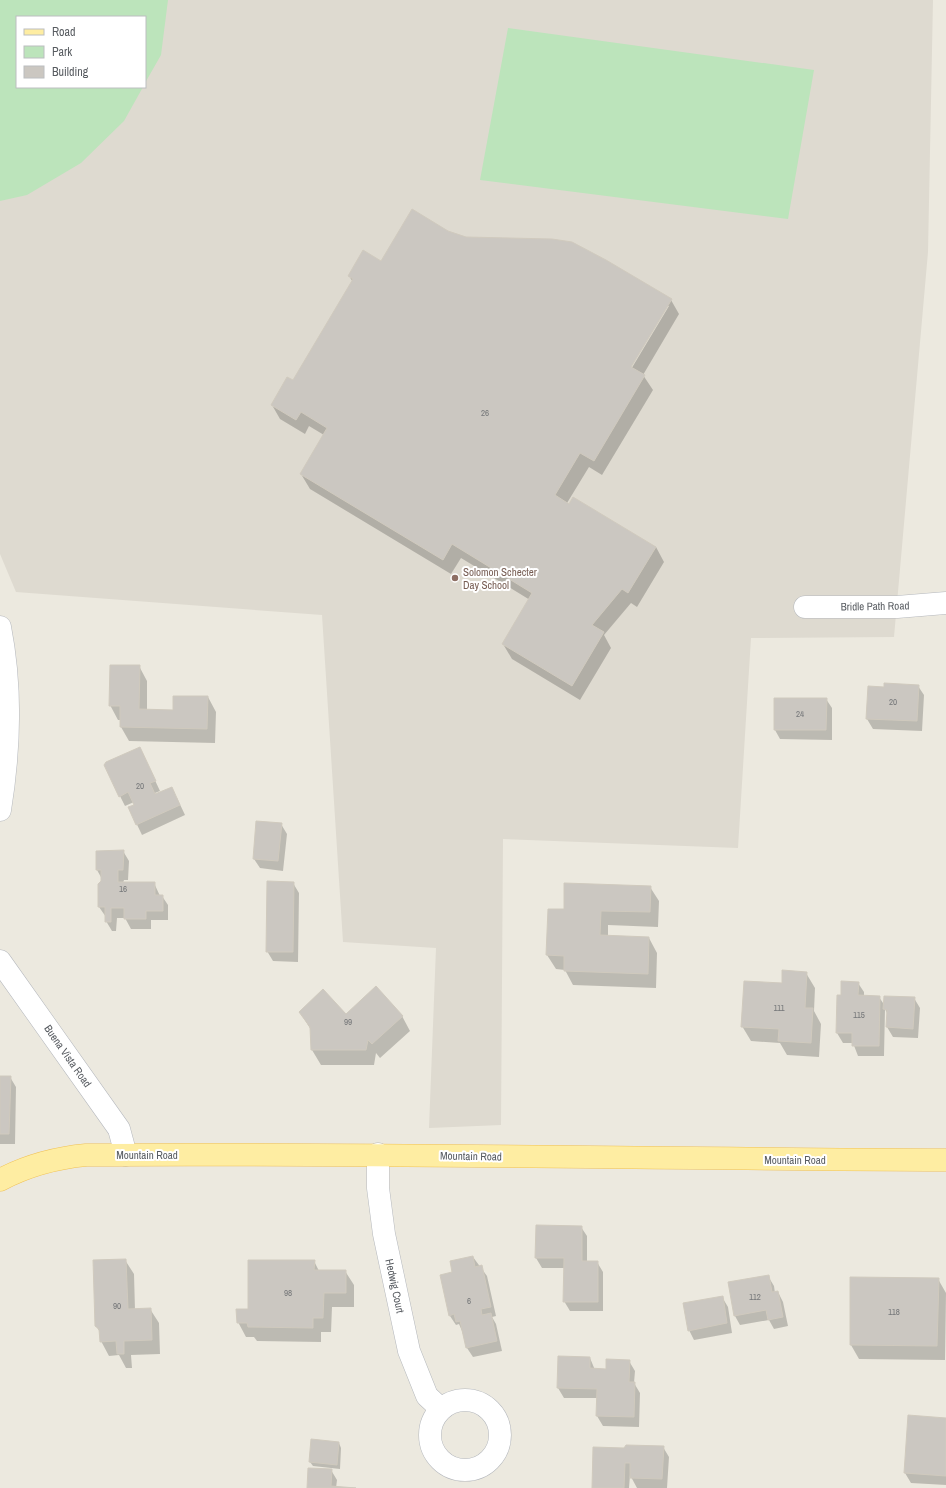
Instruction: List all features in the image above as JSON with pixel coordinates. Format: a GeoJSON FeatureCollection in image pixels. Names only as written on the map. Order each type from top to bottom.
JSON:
{"type":"FeatureCollection","features":[{"type":"Feature","properties":{"kind":"main road","name":"Mountain Road"},"geometry":{"type":"LineString","coordinates":[[0,1180],[18,1170],[60,1158],[126,1155],[378,1154],[651,1159],[946,1160]]}},
{"type":"Feature","properties":{"kind":"street","name":"Bridle Path Road"},"geometry":{"type":"LineString","coordinates":[[805,607],[897,607],[946,603]]}},
{"type":"Feature","properties":{"kind":"street"},"geometry":{"type":"LineString","coordinates":[[0,627],[8,673],[9,737],[0,810]]}},
{"type":"Feature","properties":{"kind":"street","name":"Buena Vista Road"},"geometry":{"type":"LineString","coordinates":[[0,962],[119,1129],[126,1155]]}},
{"type":"Feature","properties":{"kind":"street","name":"Hedwig Court"},"geometry":{"type":"LineString","coordinates":[[378,1154],[378,1188],[384,1234],[409,1351],[428,1396],[441,1409]]}},
{"type":"Feature","properties":{"kind":"shaded area","name":"Solomon Schecter Day School"},"geometry":{"type":"Polygon","coordinates":[[[0,0],[933,0],[928,252],[894,637],[751,638],[738,848],[503,839],[501,1125],[429,1128],[436,948],[343,942],[322,615],[16,592],[0,554],[0,0]]]}},
{"type":"Feature","properties":{"kind":"green space"},"geometry":{"type":"Polygon","coordinates":[[[0,0],[168,0],[161,55],[146,81],[146,16],[16,16],[16,88],[142,88],[124,121],[81,163],[27,195],[0,201],[0,0]]]}},
{"type":"Feature","properties":{"kind":"green space"},"geometry":{"type":"Polygon","coordinates":[[[508,28],[814,70],[788,219],[480,180],[508,28]]]}},
{"type":"Feature","properties":{"kind":"building"},"geometry":{"type":"Polygon","coordinates":[[[412,209],[448,231],[466,237],[552,239],[572,242],[672,299],[631,367],[645,375],[594,461],[580,453],[555,495],[569,504],[573,497],[656,547],[628,593],[622,589],[592,625],[604,632],[572,686],[502,644],[532,593],[452,544],[443,560],[300,474],[327,428],[301,412],[296,420],[271,405],[287,377],[293,380],[353,279],[348,276],[363,250],[381,261],[412,209]]]}},
{"type":"Feature","properties":{"kind":"building"},"geometry":{"type":"Polygon","coordinates":[[[110,665],[140,665],[139,709],[173,710],[173,696],[208,696],[207,729],[120,727],[120,706],[109,706],[110,665]]]}},
{"type":"Feature","properties":{"kind":"building"},"geometry":{"type":"Polygon","coordinates":[[[884,683],[919,685],[917,721],[866,719],[868,686],[884,687],[884,683]]]}},
{"type":"Feature","properties":{"kind":"building"},"geometry":{"type":"Polygon","coordinates":[[[774,698],[827,698],[826,730],[774,730],[774,698]]]}},
{"type":"Feature","properties":{"kind":"building"},"geometry":{"type":"Polygon","coordinates":[[[140,747],[156,781],[150,783],[155,794],[172,787],[180,805],[136,825],[128,807],[134,805],[128,792],[119,797],[104,765],[106,762],[140,747]]]}},
{"type":"Feature","properties":{"kind":"building"},"geometry":{"type":"Polygon","coordinates":[[[256,821],[282,823],[278,861],[253,859],[256,821]]]}},
{"type":"Feature","properties":{"kind":"building"},"geometry":{"type":"Polygon","coordinates":[[[124,850],[123,870],[118,870],[118,882],[155,882],[155,895],[163,895],[163,911],[146,911],[146,919],[124,919],[124,908],[111,908],[111,922],[105,922],[105,907],[98,907],[98,884],[101,881],[101,870],[96,870],[96,851],[124,850]]]}},
{"type":"Feature","properties":{"kind":"building"},"geometry":{"type":"Polygon","coordinates":[[[267,881],[294,882],[293,952],[266,952],[267,881]]]}},
{"type":"Feature","properties":{"kind":"building"},"geometry":{"type":"Polygon","coordinates":[[[564,883],[651,886],[650,912],[601,911],[600,935],[649,937],[648,974],[564,971],[564,956],[546,955],[548,909],[564,909],[564,883]]]}},
{"type":"Feature","properties":{"kind":"building"},"geometry":{"type":"Polygon","coordinates":[[[782,970],[807,972],[805,1008],[813,1008],[811,1043],[778,1041],[779,1029],[741,1027],[744,981],[782,983],[782,970]]]}},
{"type":"Feature","properties":{"kind":"building"},"geometry":{"type":"Polygon","coordinates":[[[841,981],[859,982],[858,995],[880,996],[879,1046],[852,1046],[852,1033],[836,1033],[837,995],[841,995],[841,981]]]}},
{"type":"Feature","properties":{"kind":"building"},"geometry":{"type":"Polygon","coordinates":[[[376,986],[403,1016],[372,1044],[368,1040],[366,1050],[311,1050],[310,1027],[299,1012],[323,989],[346,1014],[376,986]]]}},
{"type":"Feature","properties":{"kind":"building"},"geometry":{"type":"Polygon","coordinates":[[[884,996],[915,997],[913,1029],[886,1027],[887,1010],[883,1009],[884,996]]]}},
{"type":"Feature","properties":{"kind":"building"},"geometry":{"type":"Polygon","coordinates":[[[0,1076],[11,1076],[9,1134],[0,1134],[0,1076]]]}},
{"type":"Feature","properties":{"kind":"building"},"geometry":{"type":"Polygon","coordinates":[[[536,1225],[582,1226],[582,1261],[598,1261],[598,1302],[563,1302],[564,1258],[535,1258],[536,1225]]]}},
{"type":"Feature","properties":{"kind":"building"},"geometry":{"type":"Polygon","coordinates":[[[473,1256],[475,1267],[482,1265],[491,1307],[481,1309],[482,1315],[491,1313],[497,1341],[466,1348],[460,1321],[456,1322],[454,1314],[449,1316],[440,1275],[452,1272],[450,1261],[473,1256]]]}},
{"type":"Feature","properties":{"kind":"building"},"geometry":{"type":"Polygon","coordinates":[[[126,1259],[128,1309],[151,1308],[152,1340],[124,1341],[124,1354],[117,1354],[116,1341],[100,1342],[99,1329],[95,1326],[93,1260],[126,1259]]]}},
{"type":"Feature","properties":{"kind":"building"},"geometry":{"type":"Polygon","coordinates":[[[248,1260],[315,1260],[314,1270],[346,1270],[346,1293],[324,1293],[323,1318],[313,1318],[313,1328],[248,1327],[247,1323],[237,1323],[236,1309],[248,1309],[248,1260]]]}},
{"type":"Feature","properties":{"kind":"building"},"geometry":{"type":"Polygon","coordinates":[[[769,1275],[772,1292],[778,1291],[783,1317],[768,1320],[766,1310],[734,1316],[728,1282],[769,1275]]]}},
{"type":"Feature","properties":{"kind":"building"},"geometry":{"type":"Polygon","coordinates":[[[850,1277],[939,1278],[937,1346],[850,1345],[850,1277]]]}},
{"type":"Feature","properties":{"kind":"building"},"geometry":{"type":"Polygon","coordinates":[[[723,1296],[727,1323],[688,1331],[683,1303],[723,1296]]]}},
{"type":"Feature","properties":{"kind":"building"},"geometry":{"type":"Polygon","coordinates":[[[558,1356],[590,1357],[590,1368],[606,1369],[606,1359],[630,1360],[629,1382],[635,1382],[634,1417],[596,1416],[597,1389],[557,1388],[558,1356]]]}},
{"type":"Feature","properties":{"kind":"building"},"geometry":{"type":"Polygon","coordinates":[[[908,1415],[946,1418],[946,1476],[904,1473],[908,1415]]]}},
{"type":"Feature","properties":{"kind":"building"},"geometry":{"type":"Polygon","coordinates":[[[311,1439],[339,1442],[337,1465],[309,1462],[311,1439]]]}},
{"type":"Feature","properties":{"kind":"building"},"geometry":{"type":"Polygon","coordinates":[[[626,1445],[664,1446],[662,1479],[630,1478],[630,1463],[625,1463],[624,1488],[592,1488],[593,1447],[624,1448],[626,1445]]]}},
{"type":"Feature","properties":{"kind":"building"},"geometry":{"type":"Polygon","coordinates":[[[308,1468],[332,1469],[331,1486],[356,1488],[307,1488],[308,1468]]]}},
{"type":"Feature","properties":{"kind":"place","name":"Solomon Schecter Day School"},"geometry":{"type":"Point","coordinates":[455,578]}}]}
